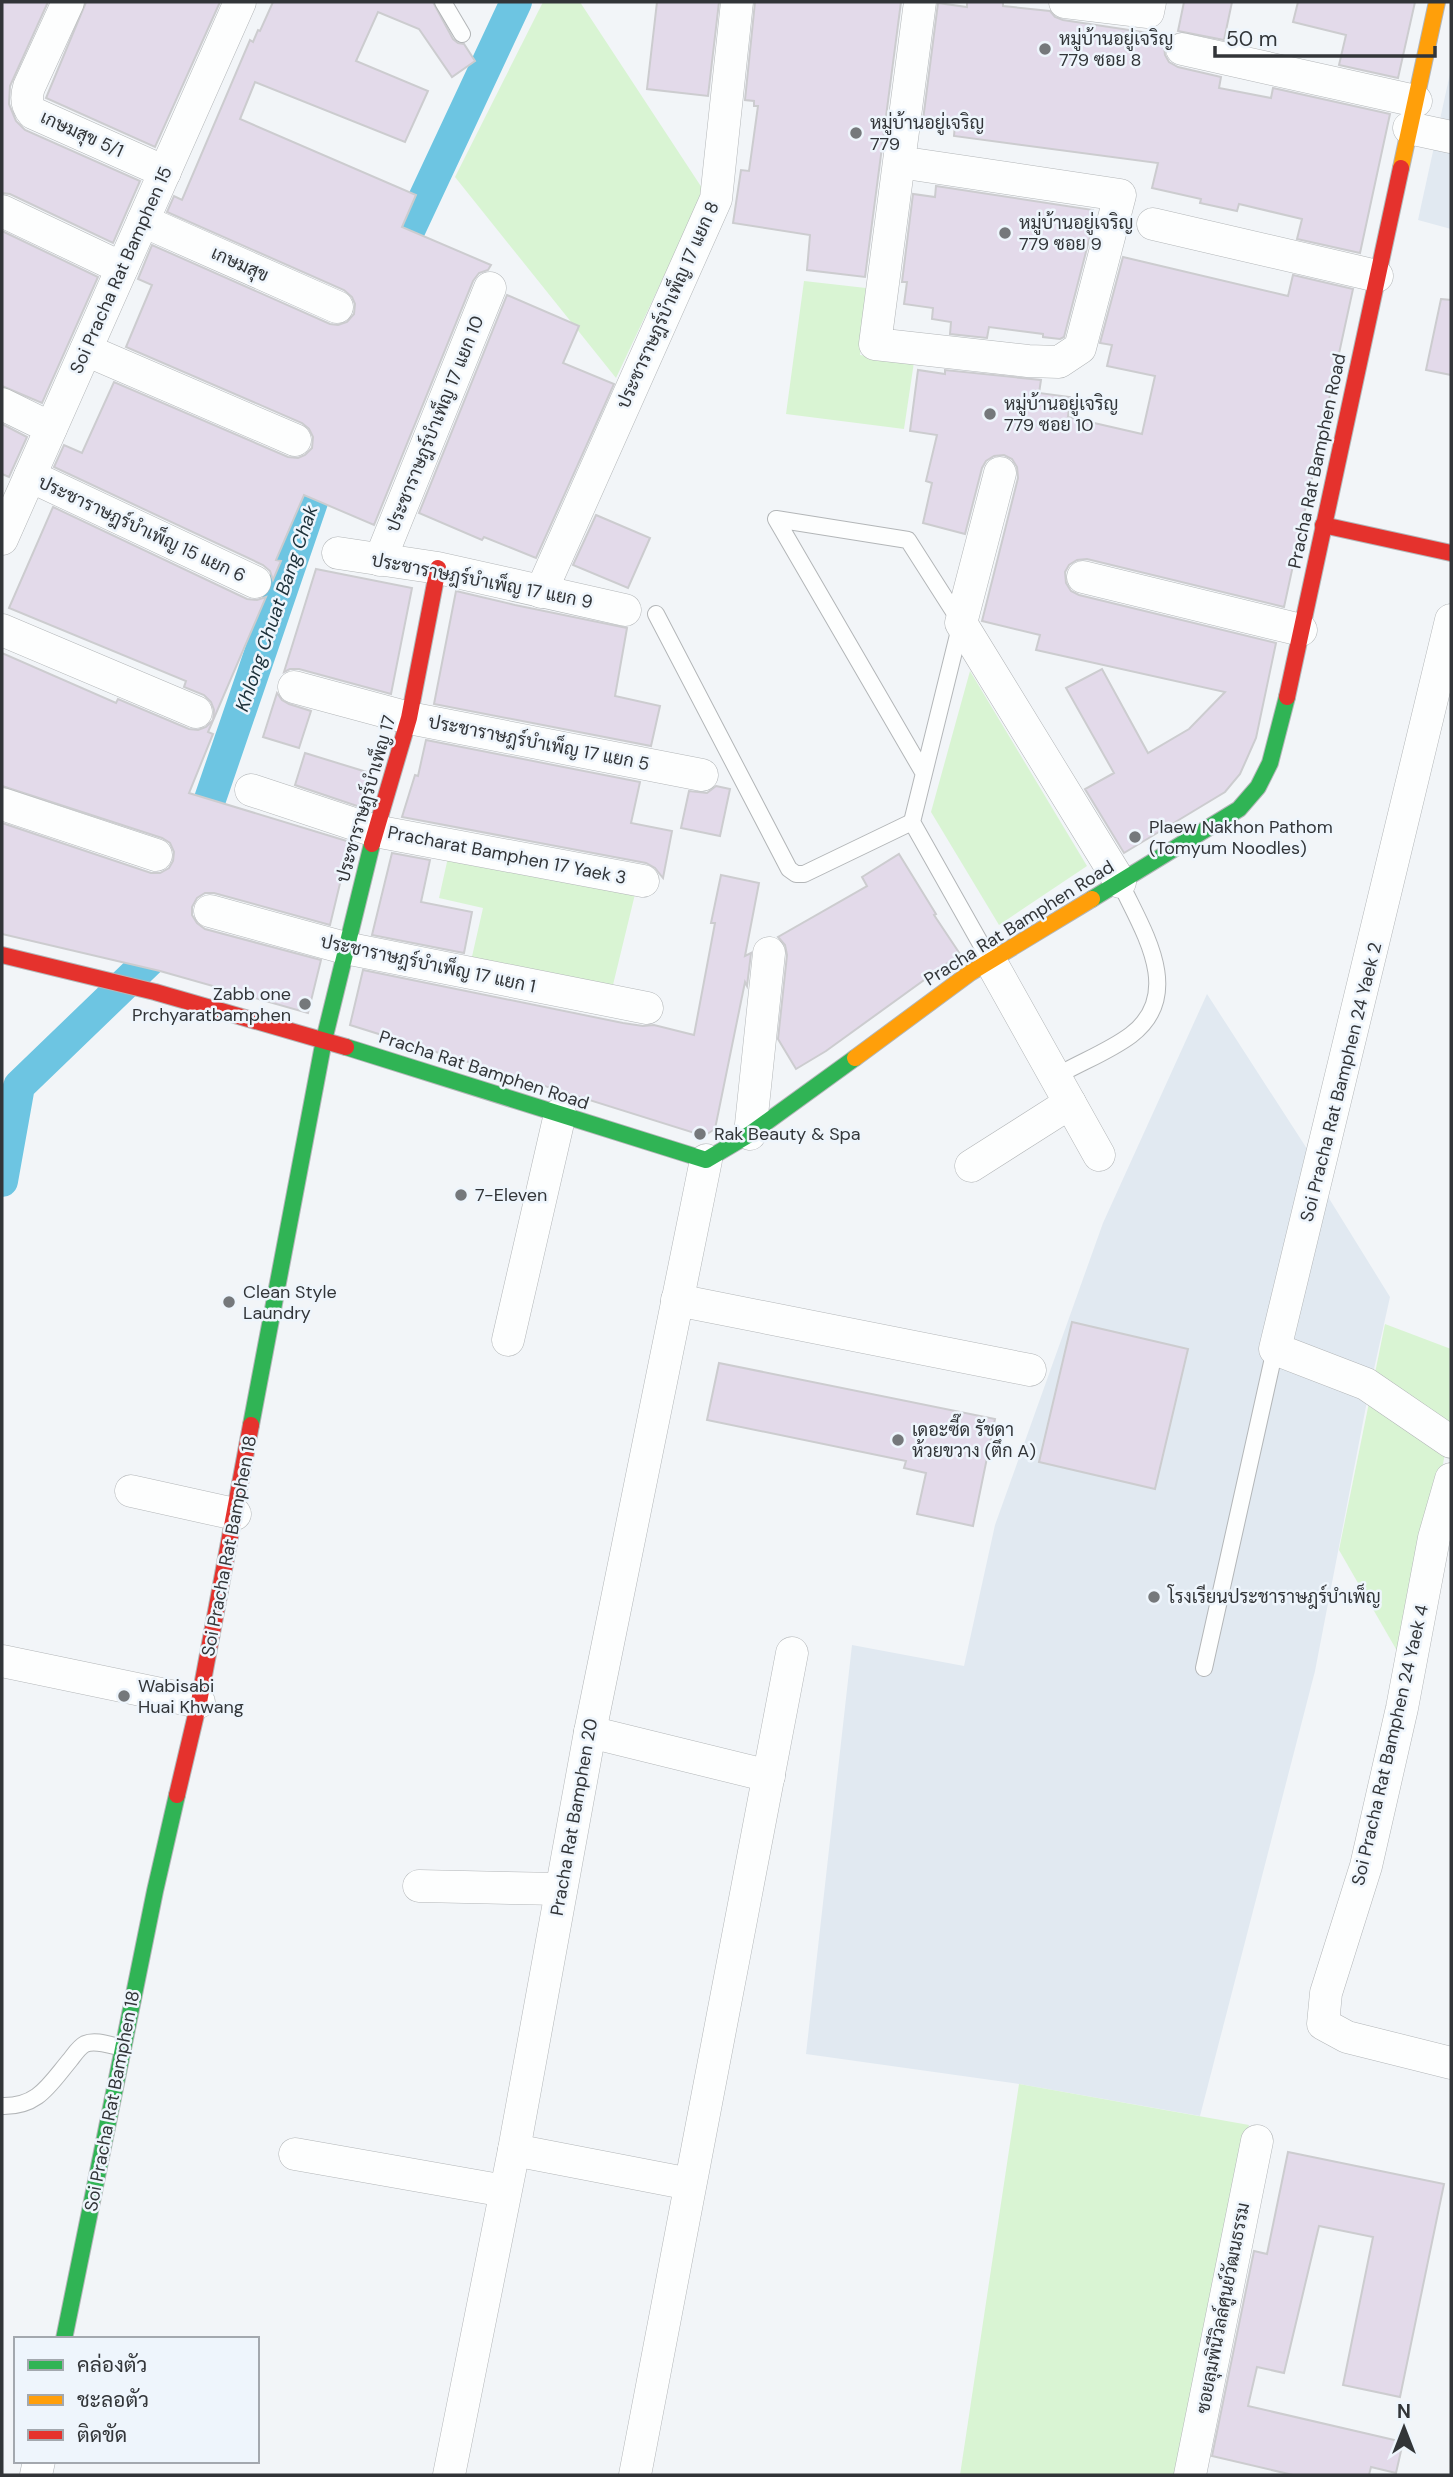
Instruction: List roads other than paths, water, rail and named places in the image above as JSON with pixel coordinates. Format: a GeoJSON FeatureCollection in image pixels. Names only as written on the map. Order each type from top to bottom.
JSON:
{"type":"FeatureCollection","features":[{"type":"Feature","properties":{"kind":"street","name":"เกษมสุข 5/1"},"geometry":{"type":"LineString","coordinates":[[68,2],[29,87],[29,109],[165,172]]}},
{"type":"Feature","properties":{"kind":"street","name":"Soi Pracha Rat Bamphen 15"},"geometry":{"type":"LineString","coordinates":[[2,539],[240,2]]}},
{"type":"Feature","properties":{"kind":"street","name":"ประชาราษฎร์บำเพ็ญ 17 แยก 8"},"geometry":{"type":"LineString","coordinates":[[541,592],[716,199],[737,2]]}},
{"type":"Feature","properties":{"kind":"street"},"geometry":{"type":"LineString","coordinates":[[899,162],[1120,195],[1080,348],[1059,362],[875,344],[920,2]]}},
{"type":"Feature","properties":{"kind":"street"},"geometry":{"type":"LineString","coordinates":[[1065,2],[1148,12],[1150,2]]}},
{"type":"Feature","properties":{"kind":"street","name":"Pracha Rat Bamphen Road"},"geometry":{"type":"LineString","coordinates":[[2,955],[155,992],[324,1040],[706,1160],[750,1134],[959,981],[1239,809],[1258,790],[1269,770],[1277,744],[1437,2]]}},
{"type":"Feature","properties":{"kind":"street"},"geometry":{"type":"LineString","coordinates":[[1182,49],[1413,115],[1451,137]]}},
{"type":"Feature","properties":{"kind":"street"},"geometry":{"type":"LineString","coordinates":[[2,211],[122,268]]}},
{"type":"Feature","properties":{"kind":"street","name":"เกษมสุข"},"geometry":{"type":"LineString","coordinates":[[143,221],[337,307]]}},
{"type":"Feature","properties":{"kind":"street"},"geometry":{"type":"LineString","coordinates":[[1153,224],[1377,276]]}},
{"type":"Feature","properties":{"kind":"street","name":"ประชาราษฎร์บำเพ็ญ 17 แยก 10"},"geometry":{"type":"LineString","coordinates":[[380,559],[490,288]]}},
{"type":"Feature","properties":{"kind":"street"},"geometry":{"type":"LineString","coordinates":[[86,350],[295,440]]}},
{"type":"Feature","properties":{"kind":"street"},"geometry":{"type":"LineString","coordinates":[[2,404],[51,428]]}},
{"type":"Feature","properties":{"kind":"street"},"geometry":{"type":"LineString","coordinates":[[1000,473],[961,623],[1120,882]]}},
{"type":"Feature","properties":{"kind":"street","name":"ประชาราษฎร์บำเพ็ญ 15 แยก 6"},"geometry":{"type":"LineString","coordinates":[[30,476],[255,582]]}},
{"type":"Feature","properties":{"kind":"street"},"geometry":{"type":"LineString","coordinates":[[1323,525],[1451,553]]}},
{"type":"Feature","properties":{"kind":"street","name":"ประชาราษฎร์บำเพ็ญ 17 แยก 9"},"geometry":{"type":"LineString","coordinates":[[338,553],[438,568],[625,610]]}},
{"type":"Feature","properties":{"kind":"street","name":"ประชาราษฎร์บำเพ็ญ 17"},"geometry":{"type":"LineString","coordinates":[[324,1040],[374,831],[409,718],[438,568]]}},
{"type":"Feature","properties":{"kind":"street"},"geometry":{"type":"LineString","coordinates":[[1083,577],[1301,630]]}},
{"type":"Feature","properties":{"kind":"street","name":"Soi Pracha Rat Bamphen 24 Yaek 2"},"geometry":{"type":"LineString","coordinates":[[1275,1349],[1451,620]]}},
{"type":"Feature","properties":{"kind":"street"},"geometry":{"type":"LineString","coordinates":[[2,630],[196,712]]}},
{"type":"Feature","properties":{"kind":"street","name":"ประชาราษฎร์บำเพ็ญ 17 แยก 5"},"geometry":{"type":"LineString","coordinates":[[294,687],[409,718],[702,775]]}},
{"type":"Feature","properties":{"kind":"street","name":"Pracharat Bamphen 17 Yaek 3"},"geometry":{"type":"LineString","coordinates":[[251,790],[374,831],[643,881]]}},
{"type":"Feature","properties":{"kind":"street"},"geometry":{"type":"LineString","coordinates":[[2,804],[156,855]]}},
{"type":"Feature","properties":{"kind":"street","name":"ประชาราษฎร์บำเพ็ญ 17 แยก 1"},"geometry":{"type":"LineString","coordinates":[[210,911],[345,948],[647,1008]]}},
{"type":"Feature","properties":{"kind":"street"},"geometry":{"type":"LineString","coordinates":[[750,1134],[768,953]]}},
{"type":"Feature","properties":{"kind":"street"},"geometry":{"type":"LineString","coordinates":[[991,962],[1099,1155]]}},
{"type":"Feature","properties":{"kind":"street","name":"Soi Pracha Rat Bamphen 18"},"geometry":{"type":"LineString","coordinates":[[64,2337],[155,1891],[200,1702],[324,1040]]}},
{"type":"Feature","properties":{"kind":"street"},"geometry":{"type":"LineString","coordinates":[[971,1166],[1070,1103]]}},
{"type":"Feature","properties":{"kind":"street"},"geometry":{"type":"LineString","coordinates":[[508,1340],[560,1114]]}},
{"type":"Feature","properties":{"kind":"street","name":"Pracha Rat Bamphen 20"},"geometry":{"type":"LineString","coordinates":[[449,2475],[514,2150],[590,1732],[706,1160]]}},
{"type":"Feature","properties":{"kind":"street"},"geometry":{"type":"LineString","coordinates":[[677,1300],[1030,1370]]}},
{"type":"Feature","properties":{"kind":"street"},"geometry":{"type":"LineString","coordinates":[[1275,1349],[1366,1384],[1451,1442]]}},
{"type":"Feature","properties":{"kind":"street","name":"Soi Pracha Rat Bamphen 24 Yaek 4"},"geometry":{"type":"LineString","coordinates":[[1451,1479],[1434,1538],[1402,1708],[1366,1866],[1326,1993],[1323,2024],[1347,2037],[1451,2063]]}},
{"type":"Feature","properties":{"kind":"street"},"geometry":{"type":"LineString","coordinates":[[131,1491],[235,1514]]}},
{"type":"Feature","properties":{"kind":"street"},"geometry":{"type":"LineString","coordinates":[[635,2475],[792,1653]]}},
{"type":"Feature","properties":{"kind":"street"},"geometry":{"type":"LineString","coordinates":[[2,1661],[200,1702]]}},
{"type":"Feature","properties":{"kind":"street"},"geometry":{"type":"LineString","coordinates":[[590,1732],[769,1776]]}},
{"type":"Feature","properties":{"kind":"street"},"geometry":{"type":"LineString","coordinates":[[419,1886],[561,1889]]}},
{"type":"Feature","properties":{"kind":"street","name":"ซอยลุมพินีวิลล์ศูนย์วัฒนธรรม"},"geometry":{"type":"LineString","coordinates":[[1190,2475],[1257,2141]]}},
{"type":"Feature","properties":{"kind":"street"},"geometry":{"type":"LineString","coordinates":[[514,2150],[690,2184]]}},
{"type":"Feature","properties":{"kind":"street"},"geometry":{"type":"LineString","coordinates":[[295,2154],[505,2191]]}},
{"type":"Feature","properties":{"kind":"lane"},"geometry":{"type":"LineString","coordinates":[[443,2],[462,34]]}},
{"type":"Feature","properties":{"kind":"lane"},"geometry":{"type":"LineString","coordinates":[[923,772],[776,519],[908,540],[961,623],[912,822],[991,962]]}},
{"type":"Feature","properties":{"kind":"lane"},"geometry":{"type":"LineString","coordinates":[[656,614],[789,869],[796,874],[804,874],[912,822]]}},
{"type":"Feature","properties":{"kind":"lane"},"geometry":{"type":"LineString","coordinates":[[1065,1072],[1130,1035],[1144,1022],[1153,1003],[1158,981],[1156,963],[1120,882]]}},
{"type":"Feature","properties":{"kind":"lane"},"geometry":{"type":"LineString","coordinates":[[1204,1668],[1275,1349]]}},
{"type":"Feature","properties":{"kind":"lane"},"geometry":{"type":"LineString","coordinates":[[2,2106],[28,2104],[40,2095],[87,2043],[123,2048]]}},
{"type":"Feature","properties":{"kind":"waterway","name":"Khlong Chuat Bang Chak"},"geometry":{"type":"LineString","coordinates":[[392,267],[516,2]]}},
{"type":"Feature","properties":{"kind":"waterway","name":"Khlong Chuat Bang Chak"},"geometry":{"type":"LineString","coordinates":[[196,840],[327,458]]}},
{"type":"Feature","properties":{"kind":"waterway","name":"Khlong Chuat Bang Chak"},"geometry":{"type":"LineString","coordinates":[[2,1181],[19,1086],[158,952],[165,932]]}},
{"type":"Feature","properties":{"kind":"place","name":"หมู่บ้านอยู่เจริญ 779 ซอย 8"},"geometry":{"type":"Point","coordinates":[1045,49]}},
{"type":"Feature","properties":{"kind":"place","name":"หมู่บ้านอยู่เจริญ 779"},"geometry":{"type":"Point","coordinates":[856,133]}},
{"type":"Feature","properties":{"kind":"place","name":"หมู่บ้านอยู่เจริญ 779 ซอย 9"},"geometry":{"type":"Point","coordinates":[1005,233]}},
{"type":"Feature","properties":{"kind":"place","name":"หมู่บ้านอยู่เจริญ 779 ซอย 10"},"geometry":{"type":"Point","coordinates":[990,414]}},
{"type":"Feature","properties":{"kind":"place","name":"Plaew Nakhon Pathom (Tomyum Noodles)"},"geometry":{"type":"Point","coordinates":[1135,837]}},
{"type":"Feature","properties":{"kind":"place","name":"Zabb one Prchyaratbamphen"},"geometry":{"type":"Point","coordinates":[305,1004]}},
{"type":"Feature","properties":{"kind":"place","name":"Rak Beauty & Spa"},"geometry":{"type":"Point","coordinates":[700,1134]}},
{"type":"Feature","properties":{"kind":"place","name":"7-Eleven"},"geometry":{"type":"Point","coordinates":[461,1195]}},
{"type":"Feature","properties":{"kind":"place","name":"Clean Style Laundry"},"geometry":{"type":"Point","coordinates":[229,1302]}},
{"type":"Feature","properties":{"kind":"place","name":"เดอะซี๊ด รัชดา ห้วยขวาง (ตึก A)"},"geometry":{"type":"Point","coordinates":[898,1440]}},
{"type":"Feature","properties":{"kind":"place","name":"โรงเรียนประชาราษฎร์บำเพ็ญ"},"geometry":{"type":"Point","coordinates":[1154,1597]}},
{"type":"Feature","properties":{"kind":"place","name":"Wabisabi Huai Khwang"},"geometry":{"type":"Point","coordinates":[124,1696]}}]}
